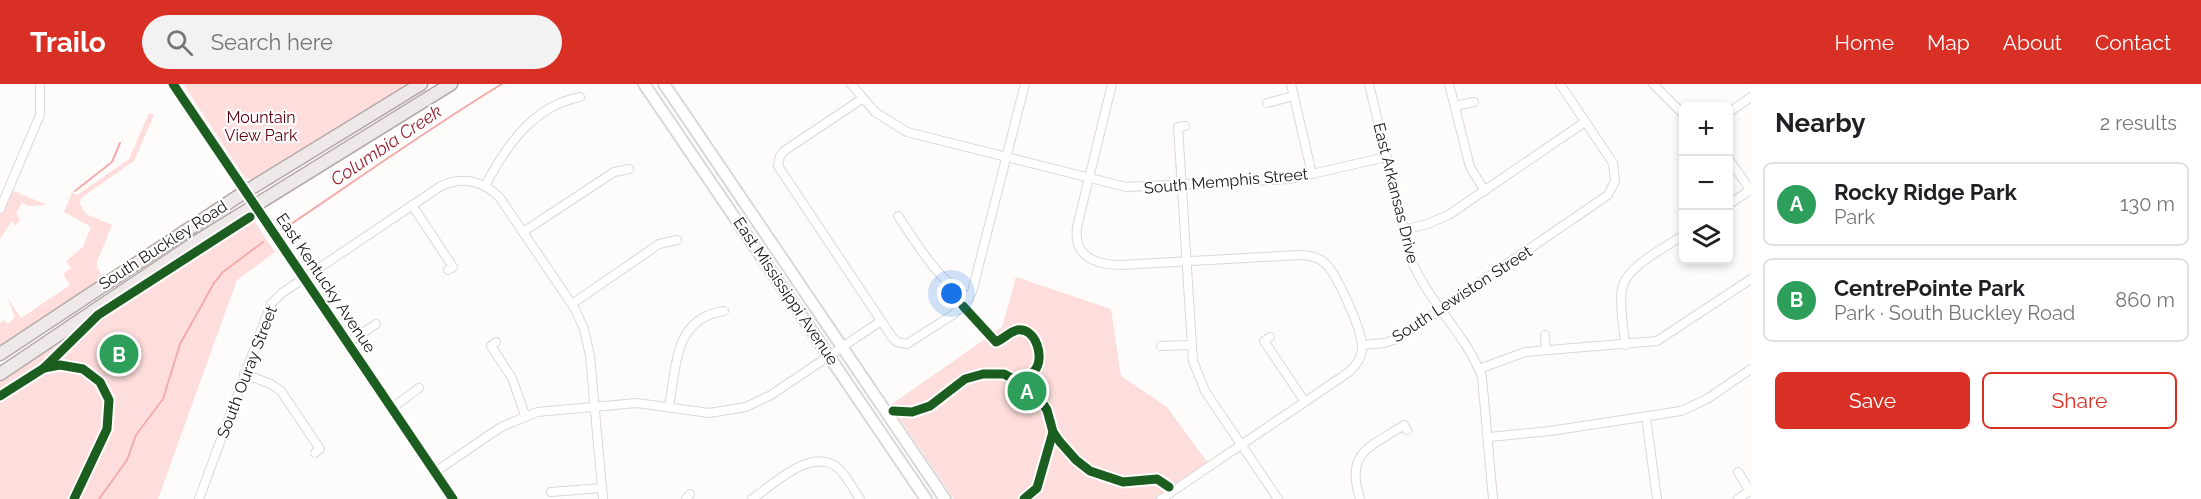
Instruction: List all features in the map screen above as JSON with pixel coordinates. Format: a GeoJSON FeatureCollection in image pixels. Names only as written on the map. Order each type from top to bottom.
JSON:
{"type":"FeatureCollection","features":[{"type":"Feature","properties":{"kind":"main road","name":"South Buckley Road"},"geometry":{"type":"LineString","coordinates":[[0,354],[246,192],[421,84]]}},
{"type":"Feature","properties":{"kind":"main road","name":"South Buckley Road"},"geometry":{"type":"LineString","coordinates":[[0,374],[254,205],[451,84]]}},
{"type":"Feature","properties":{"kind":"main road","name":"East Mississippi Avenue"},"geometry":{"type":"LineString","coordinates":[[644,84],[926,499]]}},
{"type":"Feature","properties":{"kind":"main road","name":"East Mississippi Avenue"},"geometry":{"type":"LineString","coordinates":[[664,84],[945,499]]}},
{"type":"Feature","properties":{"kind":"street"},"geometry":{"type":"LineString","coordinates":[[0,209],[40,116],[40,84]]}},
{"type":"Feature","properties":{"kind":"street","name":"East Kentucky Avenue"},"geometry":{"type":"LineString","coordinates":[[172,84],[453,499]]}},
{"type":"Feature","properties":{"kind":"street","name":"South Memphis Street"},"geometry":{"type":"LineString","coordinates":[[851,84],[862,99],[885,120],[907,132],[1006,159],[1126,187],[1281,180],[1386,157]]}},
{"type":"Feature","properties":{"kind":"street"},"geometry":{"type":"LineString","coordinates":[[862,99],[784,151],[780,156],[778,166],[881,321],[897,342],[907,344],[954,314],[969,298],[975,284],[1023,84]]}},
{"type":"Feature","properties":{"kind":"street"},"geometry":{"type":"LineString","coordinates":[[1112,84],[1076,235],[1079,248],[1087,258],[1109,265],[1299,255],[1323,258],[1336,277],[1362,345],[1362,354],[1355,367],[1161,499]]}},
{"type":"Feature","properties":{"kind":"street"},"geometry":{"type":"LineString","coordinates":[[1291,84],[1312,174]]}},
{"type":"Feature","properties":{"kind":"street","name":"East Arkansas Drive"},"geometry":{"type":"LineString","coordinates":[[1369,84],[1403,230],[1415,269],[1479,369],[1485,390],[1493,499]]}},
{"type":"Feature","properties":{"kind":"street"},"geometry":{"type":"LineString","coordinates":[[1449,84],[1470,167],[1485,190]]}},
{"type":"Feature","properties":{"kind":"street","name":"South Lewiston Street"},"geometry":{"type":"LineString","coordinates":[[1362,345],[1393,341],[1603,201],[1617,182],[1613,163],[1560,84]]}},
{"type":"Feature","properties":{"kind":"street"},"geometry":{"type":"LineString","coordinates":[[1653,84],[1679,111]]}},
{"type":"Feature","properties":{"kind":"street"},"geometry":{"type":"LineString","coordinates":[[1268,103],[1294,96]]}},
{"type":"Feature","properties":{"kind":"street"},"geometry":{"type":"LineString","coordinates":[[580,97],[566,100],[519,132],[502,153],[485,186],[500,198],[572,304],[588,341],[603,499]]}},
{"type":"Feature","properties":{"kind":"street"},"geometry":{"type":"LineString","coordinates":[[1733,109],[1751,97]]}},
{"type":"Feature","properties":{"kind":"street"},"geometry":{"type":"LineString","coordinates":[[1455,106],[1474,102]]}},
{"type":"Feature","properties":{"kind":"street"},"geometry":{"type":"LineString","coordinates":[[1403,230],[1439,220],[1586,122]]}},
{"type":"Feature","properties":{"kind":"street"},"geometry":{"type":"LineString","coordinates":[[1185,126],[1178,127],[1192,361],[1199,380],[1278,499]]}},
{"type":"Feature","properties":{"kind":"street"},"geometry":{"type":"LineString","coordinates":[[1733,165],[1751,191],[1733,202]]}},
{"type":"Feature","properties":{"kind":"street"},"geometry":{"type":"LineString","coordinates":[[523,232],[614,172],[629,169]]}},
{"type":"Feature","properties":{"kind":"street","name":"South Ouray Street"},"geometry":{"type":"LineString","coordinates":[[199,499],[271,304],[304,278],[448,183],[462,180],[485,186]]}},
{"type":"Feature","properties":{"kind":"street"},"geometry":{"type":"LineString","coordinates":[[412,205],[453,267],[448,270]]}},
{"type":"Feature","properties":{"kind":"street"},"geometry":{"type":"LineString","coordinates":[[898,216],[937,273],[951,287],[969,298]]}},
{"type":"Feature","properties":{"kind":"street"},"geometry":{"type":"LineString","coordinates":[[1625,345],[1622,279],[1679,238]]}},
{"type":"Feature","properties":{"kind":"street"},"geometry":{"type":"LineString","coordinates":[[572,304],[659,244],[677,240]]}},
{"type":"Feature","properties":{"kind":"street"},"geometry":{"type":"LineString","coordinates":[[1479,369],[1514,355],[1546,350],[1648,343],[1665,337],[1751,279]]}},
{"type":"Feature","properties":{"kind":"street"},"geometry":{"type":"LineString","coordinates":[[669,406],[685,333],[708,313],[724,311]]}},
{"type":"Feature","properties":{"kind":"street"},"geometry":{"type":"LineString","coordinates":[[435,472],[501,427],[525,416],[594,406],[637,403],[709,413],[746,407],[771,395],[881,321]]}},
{"type":"Feature","properties":{"kind":"street","name":"East Kentucky Avenue"},"geometry":{"type":"LineString","coordinates":[[348,343],[376,324]]}},
{"type":"Feature","properties":{"kind":"street"},"geometry":{"type":"LineString","coordinates":[[1545,335],[1546,350]]}},
{"type":"Feature","properties":{"kind":"street"},"geometry":{"type":"LineString","coordinates":[[1270,338],[1264,341],[1305,402]]}},
{"type":"Feature","properties":{"kind":"street"},"geometry":{"type":"LineString","coordinates":[[496,342],[491,346],[512,378],[525,416]]}},
{"type":"Feature","properties":{"kind":"street"},"geometry":{"type":"LineString","coordinates":[[1161,346],[1191,345]]}},
{"type":"Feature","properties":{"kind":"street"},"geometry":{"type":"LineString","coordinates":[[1489,437],[1671,414],[1696,406],[1751,369]]}},
{"type":"Feature","properties":{"kind":"street"},"geometry":{"type":"LineString","coordinates":[[244,374],[271,384],[281,391],[320,449],[315,453]]}},
{"type":"Feature","properties":{"kind":"street"},"geometry":{"type":"LineString","coordinates":[[392,408],[420,388]]}},
{"type":"Feature","properties":{"kind":"street"},"geometry":{"type":"LineString","coordinates":[[1646,417],[1657,499]]}},
{"type":"Feature","properties":{"kind":"street"},"geometry":{"type":"LineString","coordinates":[[1360,499],[1353,464],[1363,453],[1394,431],[1404,425],[1407,430]]}},
{"type":"Feature","properties":{"kind":"street"},"geometry":{"type":"LineString","coordinates":[[752,499],[801,466],[823,461],[841,471],[860,499]]}},
{"type":"Feature","properties":{"kind":"street"},"geometry":{"type":"LineString","coordinates":[[1738,472],[1751,490],[1738,499]]}},
{"type":"Feature","properties":{"kind":"street"},"geometry":{"type":"LineString","coordinates":[[551,492],[602,488]]}},
{"type":"Feature","properties":{"kind":"green space","name":"Mountain View Park"},"geometry":{"type":"Polygon","coordinates":[[[183,84],[412,84],[253,181],[245,178],[183,84]]]}},
{"type":"Feature","properties":{"kind":"green space"},"geometry":{"type":"Polygon","coordinates":[[[149,113],[154,115],[134,161],[81,198],[80,204],[86,214],[112,225],[97,262],[97,268],[107,282],[0,354],[0,323],[4,320],[7,324],[15,318],[7,297],[21,318],[70,285],[63,274],[71,268],[66,261],[83,247],[91,227],[64,212],[72,192],[77,195],[129,159],[149,113]]]}},
{"type":"Feature","properties":{"kind":"green space"},"geometry":{"type":"Polygon","coordinates":[[[9,189],[47,205],[27,206],[22,202],[16,213],[20,219],[16,226],[12,221],[0,239],[0,209],[9,189]]]}},
{"type":"Feature","properties":{"kind":"green space"},"geometry":{"type":"Polygon","coordinates":[[[254,205],[254,221],[275,252],[237,280],[158,499],[0,499],[0,373],[254,205]]]}},
{"type":"Feature","properties":{"kind":"green space"},"geometry":{"type":"Polygon","coordinates":[[[1016,277],[1111,309],[1121,376],[1167,407],[1210,466],[1161,499],[954,499],[891,406],[885,409],[1002,327],[1016,277]]]}},
{"type":"Feature","properties":{"kind":"waterway","name":"Columbia Creek"},"geometry":{"type":"LineString","coordinates":[[285,228],[420,136],[502,84]]}},
{"type":"Feature","properties":{"kind":"waterway"},"geometry":{"type":"LineString","coordinates":[[75,191],[112,162],[120,143]]}},
{"type":"Feature","properties":{"kind":"waterway","name":"Columbia Creek"},"geometry":{"type":"LineString","coordinates":[[99,499],[127,460],[136,435],[163,399],[180,344],[214,283],[223,272],[263,242]]}},
{"type":"Feature","properties":{"kind":"cycle path"},"geometry":{"type":"LineString","coordinates":[[173,84],[453,499]]}},
{"type":"Feature","properties":{"kind":"cycle path"},"geometry":{"type":"LineString","coordinates":[[0,396],[44,368],[98,315],[250,217]]}},
{"type":"Feature","properties":{"kind":"cycle path"},"geometry":{"type":"LineString","coordinates":[[963,306],[996,342],[1017,330],[1024,330],[1034,338],[1039,351],[1038,365],[1032,374],[1019,380]]}},
{"type":"Feature","properties":{"kind":"cycle path"},"geometry":{"type":"LineString","coordinates":[[44,368],[60,365],[83,369],[100,382],[109,400],[107,429],[74,499]]}},
{"type":"Feature","properties":{"kind":"cycle path"},"geometry":{"type":"LineString","coordinates":[[893,411],[912,412],[930,406],[965,379],[983,374],[1004,374],[1034,390],[1047,410],[1053,432],[1076,460],[1090,471],[1123,482],[1157,479],[1169,487]]}},
{"type":"Feature","properties":{"kind":"cycle path"},"geometry":{"type":"LineString","coordinates":[[1024,499],[1037,488],[1053,432]]}},
{"type":"Feature","properties":{"kind":"place","name":"CentrePointe Park"},"geometry":{"type":"Point","coordinates":[119,354]}},
{"type":"Feature","properties":{"kind":"place","name":"Rocky Ridge Park"},"geometry":{"type":"Point","coordinates":[1027,391]}}]}
